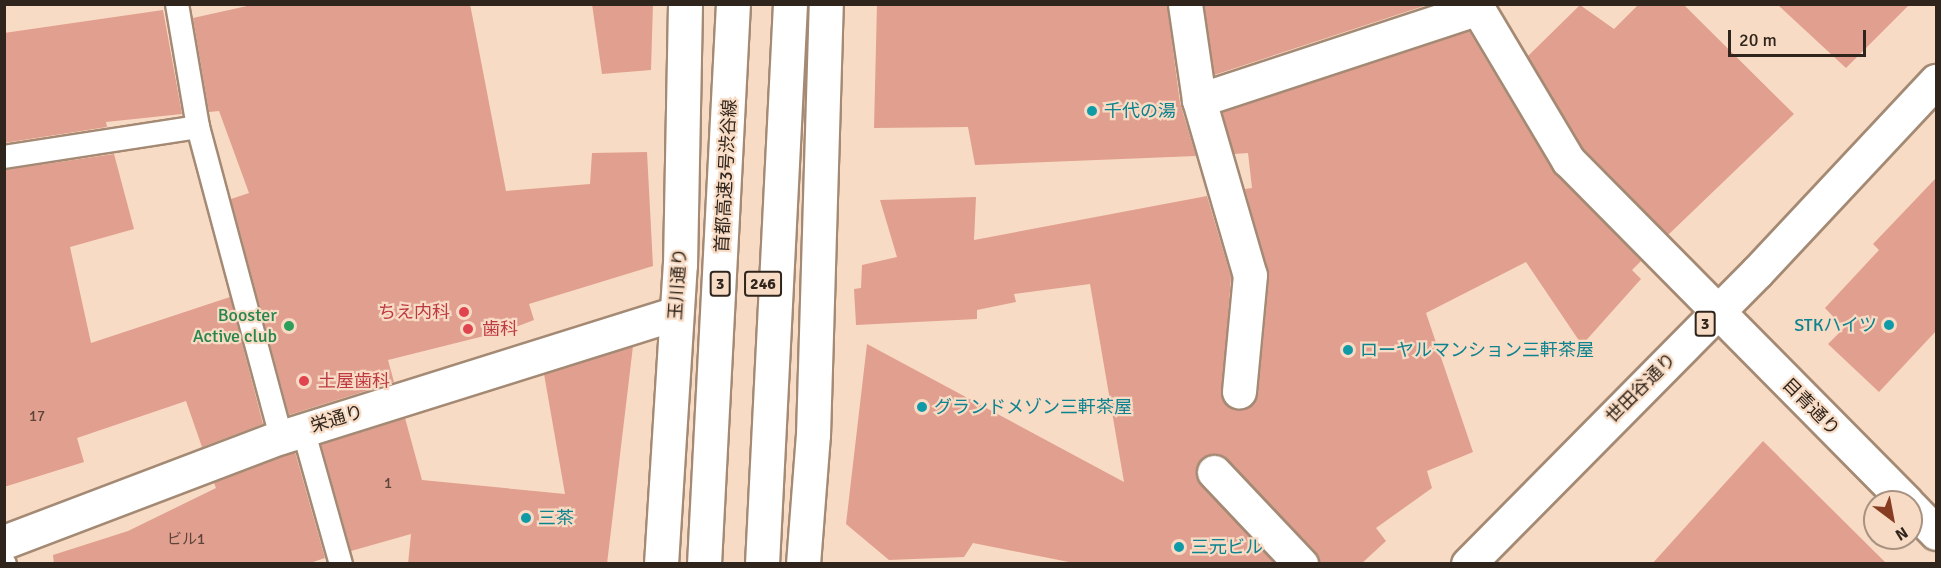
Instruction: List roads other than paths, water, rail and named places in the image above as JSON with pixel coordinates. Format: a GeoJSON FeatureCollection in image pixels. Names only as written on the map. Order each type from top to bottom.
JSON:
{"type":"FeatureCollection","features":[{"type":"Feature","properties":{"kind":"main road","name":"玉川通り"},"geometry":{"type":"LineString","coordinates":[[662,564],[676,313],[685,4]]}},
{"type":"Feature","properties":{"kind":"main road","name":"首都高速3号渋谷線"},"geometry":{"type":"LineString","coordinates":[[704,564],[733,4]]}},
{"type":"Feature","properties":{"kind":"main road","name":"246"},"geometry":{"type":"LineString","coordinates":[[747,564],[783,4]]}},
{"type":"Feature","properties":{"kind":"main road"},"geometry":{"type":"LineString","coordinates":[[762,564],[790,4]]}},
{"type":"Feature","properties":{"kind":"main road"},"geometry":{"type":"LineString","coordinates":[[803,564],[813,435],[826,4]]}},
{"type":"Feature","properties":{"kind":"main road"},"geometry":{"type":"LineString","coordinates":[[1185,4],[1199,100],[1250,275],[1239,391]]}},
{"type":"Feature","properties":{"kind":"main road"},"geometry":{"type":"LineString","coordinates":[[1199,100],[1475,7]]}},
{"type":"Feature","properties":{"kind":"main road","name":"目青通り"},"geometry":{"type":"LineString","coordinates":[[1475,7],[1568,160],[1716,313],[1894,490]]}},
{"type":"Feature","properties":{"kind":"main road","name":"世田谷通り"},"geometry":{"type":"LineString","coordinates":[[1468,564],[1716,313],[1936,81]]}},
{"type":"Feature","properties":{"kind":"main road","name":"栄通り"},"geometry":{"type":"LineString","coordinates":[[4,542],[292,433],[676,313]]}},
{"type":"Feature","properties":{"kind":"main road"},"geometry":{"type":"LineString","coordinates":[[1214,472],[1301,564]]}},
{"type":"Feature","properties":{"kind":"main road"},"geometry":{"type":"LineString","coordinates":[[1923,519],[1936,533]]}},
{"type":"Feature","properties":{"kind":"lane"},"geometry":{"type":"LineString","coordinates":[[177,4],[198,127],[292,433],[341,564]]}},
{"type":"Feature","properties":{"kind":"lane"},"geometry":{"type":"LineString","coordinates":[[4,157],[198,127]]}},
{"type":"Feature","properties":{"kind":"place","name":"千代の湯"},"geometry":{"type":"Point","coordinates":[1092,111]}},
{"type":"Feature","properties":{"kind":"place","name":"ちえ内科"},"geometry":{"type":"Point","coordinates":[464,312]}},
{"type":"Feature","properties":{"kind":"place","name":"STKハイツ"},"geometry":{"type":"Point","coordinates":[1889,325]}},
{"type":"Feature","properties":{"kind":"place","name":"Booster Active club"},"geometry":{"type":"Point","coordinates":[289,326]}},
{"type":"Feature","properties":{"kind":"place","name":"歯科"},"geometry":{"type":"Point","coordinates":[468,329]}},
{"type":"Feature","properties":{"kind":"place","name":"ローヤルマンション三軒茶屋"},"geometry":{"type":"Point","coordinates":[1348,350]}},
{"type":"Feature","properties":{"kind":"place","name":"土屋歯科"},"geometry":{"type":"Point","coordinates":[304,381]}},
{"type":"Feature","properties":{"kind":"place","name":"グランドメゾン三軒茶屋"},"geometry":{"type":"Point","coordinates":[922,407]}},
{"type":"Feature","properties":{"kind":"place","name":"三茶"},"geometry":{"type":"Point","coordinates":[526,518]}},
{"type":"Feature","properties":{"kind":"place","name":"三元ビル"},"geometry":{"type":"Point","coordinates":[1179,547]}}]}
